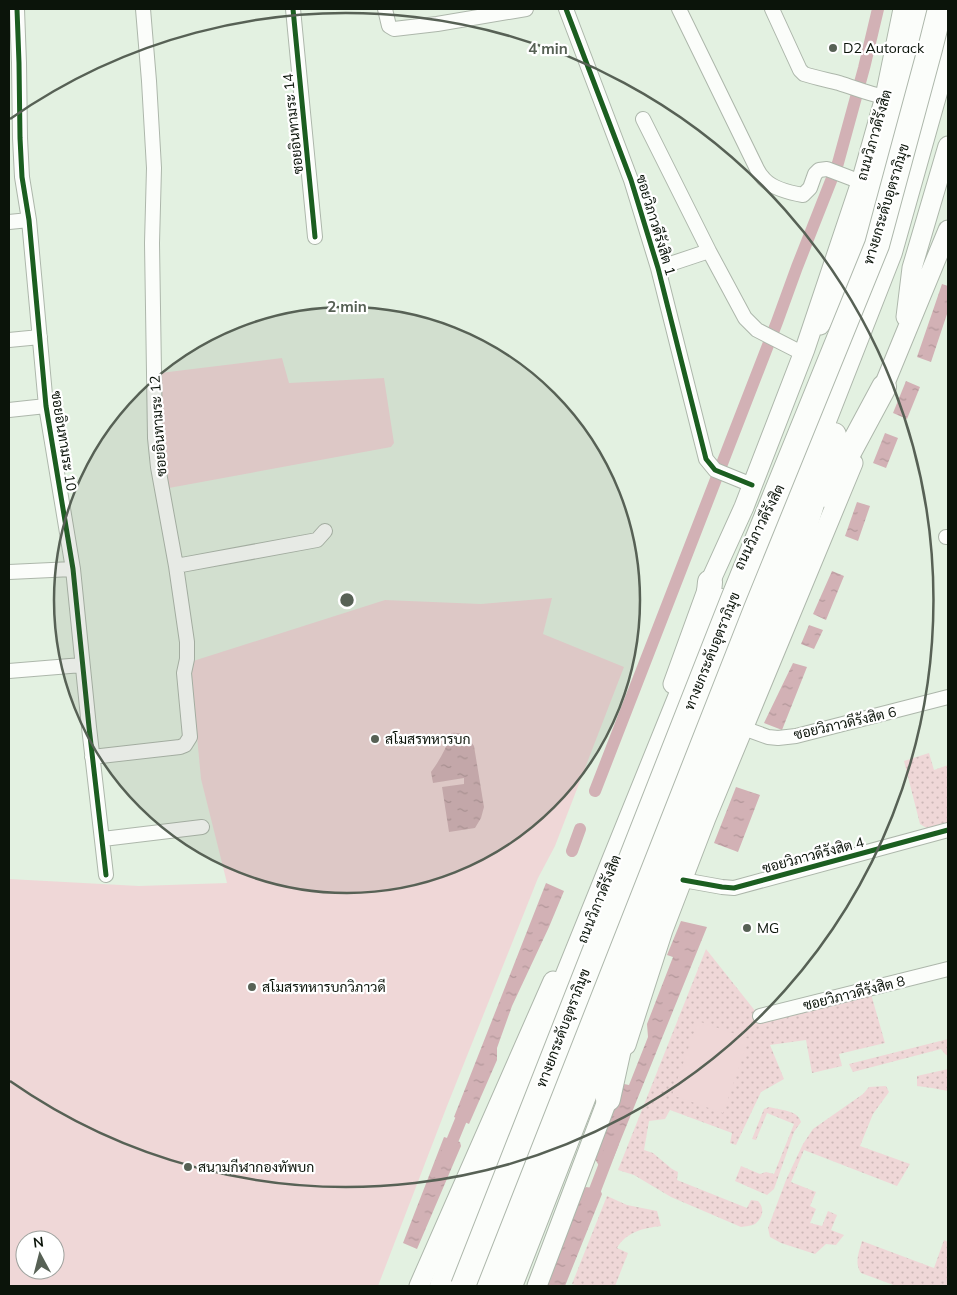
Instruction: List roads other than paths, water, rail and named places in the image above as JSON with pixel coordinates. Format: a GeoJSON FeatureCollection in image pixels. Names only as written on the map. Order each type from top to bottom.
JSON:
{"type":"FeatureCollection","features":[{"type":"Feature","properties":{"kind":"highway","name":"ทางยกระดับอุตราภิมุข"},"geometry":{"type":"LineString","coordinates":[[463,1286],[729,608],[876,245],[940,9]]}},
{"type":"Feature","properties":{"kind":"highway","name":"ถนนวิภาวดีรังสิต"},"geometry":{"type":"LineString","coordinates":[[442,1286],[705,636],[799,447],[880,248],[931,48],[944,9]]}},
{"type":"Feature","properties":{"kind":"highway","name":"ทางยกระดับอุตราภิมุข"},"geometry":{"type":"LineString","coordinates":[[485,1286],[890,252],[931,48]]}},
{"type":"Feature","properties":{"kind":"highway"},"geometry":{"type":"LineString","coordinates":[[510,1286],[681,841],[800,542],[828,450],[908,251],[948,104]]}},
{"type":"Feature","properties":{"kind":"highway"},"geometry":{"type":"LineString","coordinates":[[800,542],[884,387]]}},
{"type":"Feature","properties":{"kind":"highway"},"geometry":{"type":"LineString","coordinates":[[705,636],[710,582]]}},
{"type":"Feature","properties":{"kind":"highway"},"geometry":{"type":"LineString","coordinates":[[608,1099],[643,944]]}},
{"type":"Feature","properties":{"kind":"highway"},"geometry":{"type":"LineString","coordinates":[[432,1286],[456,1252]]}},
{"type":"Feature","properties":{"kind":"main road","name":"ถนนวิภาวดีรังสิต"},"geometry":{"type":"LineString","coordinates":[[419,1286],[597,880],[682,661],[710,582],[744,507],[804,351],[860,182],[885,97],[903,9]]}},
{"type":"Feature","properties":{"kind":"main road"},"geometry":{"type":"LineString","coordinates":[[804,351],[835,301],[850,264],[888,135],[931,48],[921,9]]}},
{"type":"Feature","properties":{"kind":"main road"},"geometry":{"type":"LineString","coordinates":[[902,344],[912,268],[948,146]]}},
{"type":"Feature","properties":{"kind":"main road"},"geometry":{"type":"LineString","coordinates":[[537,1286],[608,1099],[664,930],[706,818],[831,520],[948,230]]}},
{"type":"Feature","properties":{"kind":"street","name":"ซอยอินทามระ 10"},"geometry":{"type":"LineString","coordinates":[[17,9],[22,177],[29,220],[46,406],[73,569],[106,875]]}},
{"type":"Feature","properties":{"kind":"street","name":"ซอยอินทามระ 12"},"geometry":{"type":"LineString","coordinates":[[92,756],[180,747],[185,745],[190,737],[184,673],[187,651],[176,566],[158,467],[155,438],[152,243],[154,168],[149,81],[142,9]]}},
{"type":"Feature","properties":{"kind":"street","name":"ซอยอินทามระ 14"},"geometry":{"type":"LineString","coordinates":[[293,9],[315,237]]}},
{"type":"Feature","properties":{"kind":"street"},"geometry":{"type":"LineString","coordinates":[[385,9],[389,26],[394,30],[526,9]]}},
{"type":"Feature","properties":{"kind":"street","name":"ซอยวิภาวดีรังสิต 1"},"geometry":{"type":"LineString","coordinates":[[566,9],[631,180],[658,268],[706,460],[715,470],[752,486]]}},
{"type":"Feature","properties":{"kind":"street"},"geometry":{"type":"LineString","coordinates":[[679,9],[756,169],[765,181],[794,194],[803,194],[810,188],[815,174],[819,170],[827,168],[860,182]]}},
{"type":"Feature","properties":{"kind":"street"},"geometry":{"type":"LineString","coordinates":[[772,9],[800,70],[804,74],[885,97]]}},
{"type":"Feature","properties":{"kind":"street"},"geometry":{"type":"LineString","coordinates":[[643,119],[745,318],[757,330],[804,351]]}},
{"type":"Feature","properties":{"kind":"street"},"geometry":{"type":"LineString","coordinates":[[9,222],[29,220]]}},
{"type":"Feature","properties":{"kind":"street"},"geometry":{"type":"LineString","coordinates":[[658,268],[709,251]]}},
{"type":"Feature","properties":{"kind":"street"},"geometry":{"type":"LineString","coordinates":[[9,340],[40,336]]}},
{"type":"Feature","properties":{"kind":"street"},"geometry":{"type":"LineString","coordinates":[[9,410],[46,406]]}},
{"type":"Feature","properties":{"kind":"street"},"geometry":{"type":"LineString","coordinates":[[176,566],[317,540],[325,531]]}},
{"type":"Feature","properties":{"kind":"street"},"geometry":{"type":"LineString","coordinates":[[9,572],[73,569]]}},
{"type":"Feature","properties":{"kind":"street"},"geometry":{"type":"LineString","coordinates":[[9,671],[82,665]]}},
{"type":"Feature","properties":{"kind":"street","name":"ซอยวิภาวดีรังสิต 6"},"geometry":{"type":"LineString","coordinates":[[743,728],[768,737],[788,737],[948,698]]}},
{"type":"Feature","properties":{"kind":"street"},"geometry":{"type":"LineString","coordinates":[[103,839],[202,827]]}},
{"type":"Feature","properties":{"kind":"street","name":"ซอยวิภาวดีรังสิต 4"},"geometry":{"type":"LineString","coordinates":[[683,880],[734,888],[948,830]]}},
{"type":"Feature","properties":{"kind":"street","name":"ซอยวิภาวดีรังสิต 8"},"geometry":{"type":"LineString","coordinates":[[760,1016],[948,969]]}},
{"type":"Feature","properties":{"kind":"water"},"geometry":{"type":"Polygon","coordinates":[[[942,284],[948,286],[948,311],[931,362],[917,357],[942,284]]]}},
{"type":"Feature","properties":{"kind":"water"},"geometry":{"type":"Polygon","coordinates":[[[906,381],[920,387],[907,419],[893,413],[906,381]]]}},
{"type":"Feature","properties":{"kind":"water"},"geometry":{"type":"Polygon","coordinates":[[[885,433],[898,438],[886,468],[873,463],[885,433]]]}},
{"type":"Feature","properties":{"kind":"water"},"geometry":{"type":"Polygon","coordinates":[[[857,502],[870,506],[858,541],[845,536],[857,502]]]}},
{"type":"Feature","properties":{"kind":"water"},"geometry":{"type":"Polygon","coordinates":[[[832,571],[844,576],[826,620],[813,614],[832,571]]]}},
{"type":"Feature","properties":{"kind":"water"},"geometry":{"type":"Polygon","coordinates":[[[809,625],[823,630],[814,649],[801,644],[809,625]]]}},
{"type":"Feature","properties":{"kind":"water"},"geometry":{"type":"Polygon","coordinates":[[[793,663],[807,667],[782,730],[764,723],[793,663]]]}},
{"type":"Feature","properties":{"kind":"water"},"geometry":{"type":"Polygon","coordinates":[[[451,733],[464,735],[474,746],[484,807],[481,818],[475,828],[449,832],[442,787],[464,784],[464,778],[433,783],[431,772],[443,753],[451,733]]]}},
{"type":"Feature","properties":{"kind":"water"},"geometry":{"type":"Polygon","coordinates":[[[736,787],[760,795],[738,852],[714,843],[736,787]]]}},
{"type":"Feature","properties":{"kind":"water"},"geometry":{"type":"Polygon","coordinates":[[[546,883],[564,891],[512,1006],[497,1048],[497,1060],[469,1124],[454,1117],[546,883]]]}},
{"type":"Feature","properties":{"kind":"water"},"geometry":{"type":"Polygon","coordinates":[[[681,921],[707,927],[613,1159],[606,1157],[599,1166],[594,1157],[624,1084],[629,1085],[648,1037],[647,1024],[673,957],[667,955],[681,921]]]}},
{"type":"Feature","properties":{"kind":"water"},"geometry":{"type":"Polygon","coordinates":[[[444,1137],[460,1142],[461,1146],[417,1249],[403,1243],[444,1137]]]}},
{"type":"Feature","properties":{"kind":"water"},"geometry":{"type":"Polygon","coordinates":[[[586,1187],[600,1189],[602,1194],[565,1286],[544,1286],[581,1191],[586,1187]]]}},
{"type":"Feature","properties":{"kind":"waterway"},"geometry":{"type":"LineString","coordinates":[[595,791],[838,163],[878,9]]}},
{"type":"Feature","properties":{"kind":"waterway"},"geometry":{"type":"LineString","coordinates":[[572,851],[580,829]]}},
{"type":"Feature","properties":{"kind":"waterway"},"geometry":{"type":"LineString","coordinates":[[446,1156],[467,1105]]}},
{"type":"Feature","properties":{"kind":"waterway"},"geometry":{"type":"LineString","coordinates":[[590,1203],[613,1143]]}},
{"type":"Feature","properties":{"kind":"place","name":"D2 Autorack"},"geometry":{"type":"Point","coordinates":[833,48]}},
{"type":"Feature","properties":{"kind":"place","name":"สโมสรทหารบก"},"geometry":{"type":"Point","coordinates":[375,739]}},
{"type":"Feature","properties":{"kind":"place","name":"MG"},"geometry":{"type":"Point","coordinates":[747,928]}},
{"type":"Feature","properties":{"kind":"place","name":"สโมสรทหารบกวิภาวดี"},"geometry":{"type":"Point","coordinates":[252,987]}},
{"type":"Feature","properties":{"kind":"place","name":"สนามกีฬากองทัพบก"},"geometry":{"type":"Point","coordinates":[188,1167]}}]}
